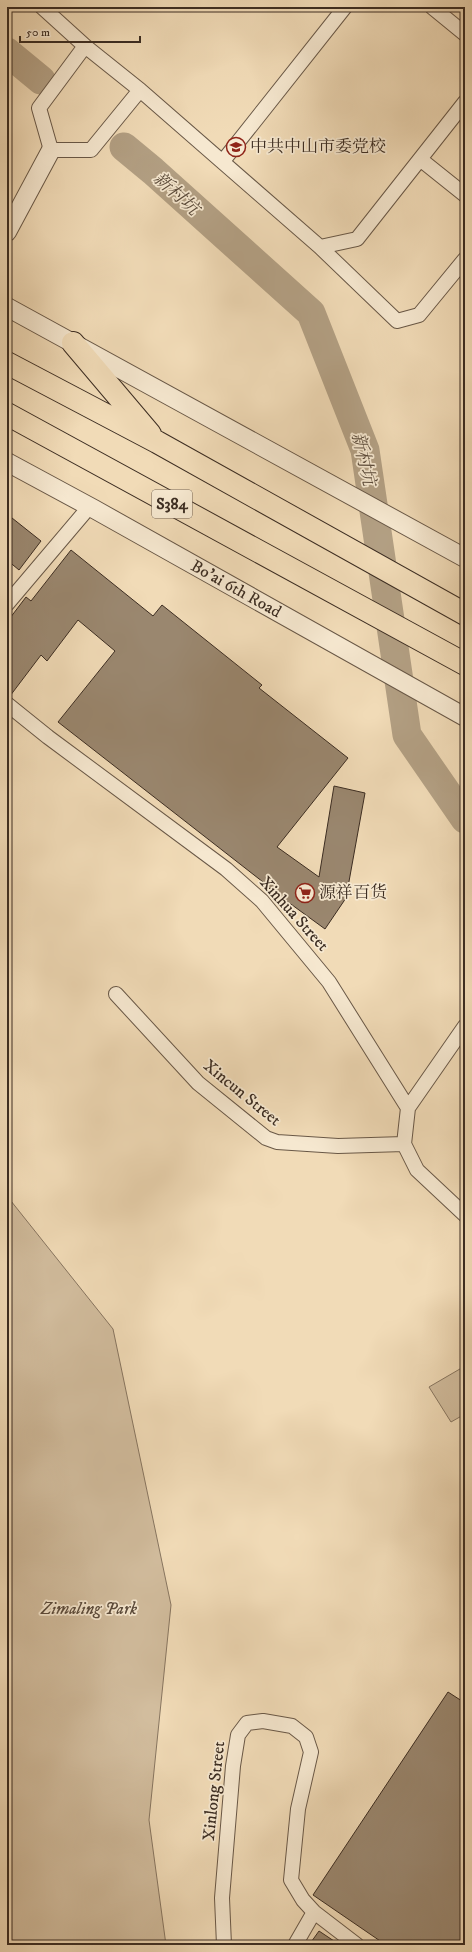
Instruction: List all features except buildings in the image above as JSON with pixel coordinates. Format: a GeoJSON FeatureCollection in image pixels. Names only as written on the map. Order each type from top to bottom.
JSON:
{"type":"FeatureCollection","features":[{"type":"Feature","properties":{"kind":"highway"},"geometry":{"type":"LineString","coordinates":[[73,343],[157,442]]}},
{"type":"Feature","properties":{"kind":"highway","name":"S384"},"geometry":{"type":"LineString","coordinates":[[7,363],[157,442],[465,614]]}},
{"type":"Feature","properties":{"kind":"highway","name":"S384"},"geometry":{"type":"LineString","coordinates":[[7,414],[465,664]]}},
{"type":"Feature","properties":{"kind":"street"},"geometry":{"type":"LineString","coordinates":[[42,7],[85,46],[140,90],[320,247],[397,322],[419,315],[465,259]]}},
{"type":"Feature","properties":{"kind":"street"},"geometry":{"type":"LineString","coordinates":[[222,161],[346,7]]}},
{"type":"Feature","properties":{"kind":"street"},"geometry":{"type":"LineString","coordinates":[[432,7],[465,34]]}},
{"type":"Feature","properties":{"kind":"street"},"geometry":{"type":"LineString","coordinates":[[7,232],[51,150],[39,108],[85,46]]}},
{"type":"Feature","properties":{"kind":"street"},"geometry":{"type":"LineString","coordinates":[[51,150],[91,150],[140,90]]}},
{"type":"Feature","properties":{"kind":"street"},"geometry":{"type":"LineString","coordinates":[[320,247],[357,239],[465,102]]}},
{"type":"Feature","properties":{"kind":"street"},"geometry":{"type":"LineString","coordinates":[[420,159],[465,195]]}},
{"type":"Feature","properties":{"kind":"street"},"geometry":{"type":"LineString","coordinates":[[7,307],[465,558]]}},
{"type":"Feature","properties":{"kind":"street","name":"Bo'ai 6th Road"},"geometry":{"type":"LineString","coordinates":[[7,462],[90,506],[458,713]]}},
{"type":"Feature","properties":{"kind":"street"},"geometry":{"type":"LineString","coordinates":[[7,604],[90,506]]}},
{"type":"Feature","properties":{"kind":"street","name":"Xinhua Street"},"geometry":{"type":"LineString","coordinates":[[7,704],[48,737],[226,869],[262,901],[329,982],[408,1108]]}},
{"type":"Feature","properties":{"kind":"street","name":"Xincun Street"},"geometry":{"type":"LineString","coordinates":[[116,994],[198,1083],[266,1138],[277,1142],[338,1146],[404,1144]]}},
{"type":"Feature","properties":{"kind":"street"},"geometry":{"type":"LineString","coordinates":[[465,1026],[408,1108],[404,1144],[417,1170],[465,1215]]}},
{"type":"Feature","properties":{"kind":"street","name":"Xinlong Street"},"geometry":{"type":"LineString","coordinates":[[224,1945],[222,1898],[233,1766],[238,1735],[247,1723],[263,1721],[292,1726],[306,1737],[311,1752],[298,1809],[291,1880],[303,1900],[314,1912],[357,1945]]}},
{"type":"Feature","properties":{"kind":"street"},"geometry":{"type":"LineString","coordinates":[[295,1945],[314,1912]]}},
{"type":"Feature","properties":{"kind":"green space","name":"Zimaling Park"},"geometry":{"type":"Polygon","coordinates":[[[7,1196],[113,1329],[171,1605],[149,1820],[166,1945],[7,1945],[7,1196]]]}},
{"type":"Feature","properties":{"kind":"green space"},"geometry":{"type":"Polygon","coordinates":[[[465,1366],[465,1414],[451,1422],[429,1387],[465,1366]]]}},
{"type":"Feature","properties":{"kind":"waterway","name":"新村坑"},"geometry":{"type":"LineString","coordinates":[[7,52],[41,80]]}},
{"type":"Feature","properties":{"kind":"waterway","name":"新村坑"},"geometry":{"type":"LineString","coordinates":[[124,147],[153,171],[311,313],[365,450],[407,735],[465,819]]}},
{"type":"Feature","properties":{"kind":"place","name":"中共中山市委党校"},"geometry":{"type":"Point","coordinates":[236,147]}},
{"type":"Feature","properties":{"kind":"place","name":"源祥百货"},"geometry":{"type":"Point","coordinates":[305,893]}}]}
